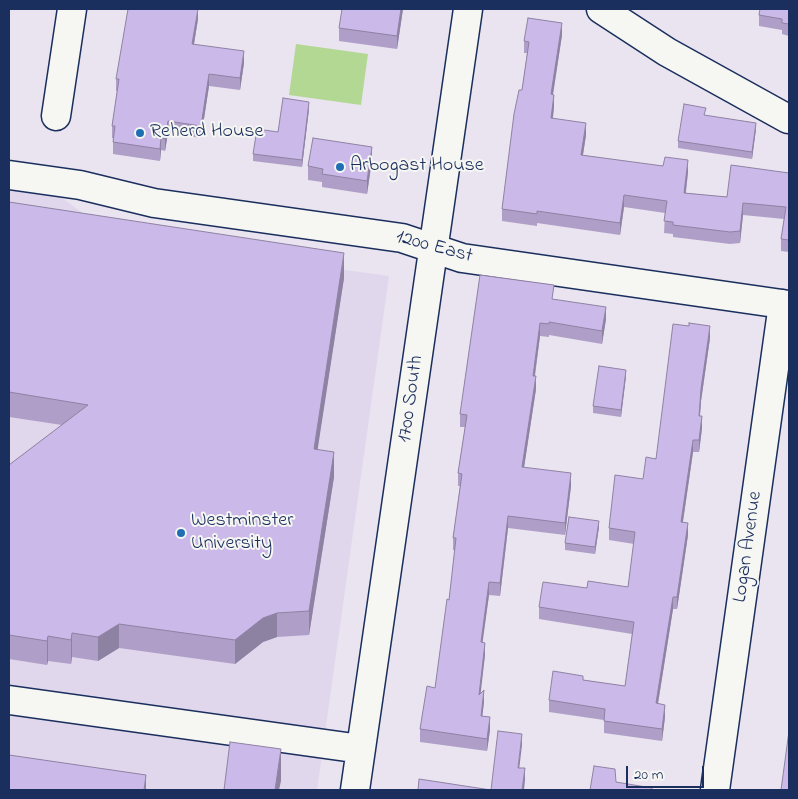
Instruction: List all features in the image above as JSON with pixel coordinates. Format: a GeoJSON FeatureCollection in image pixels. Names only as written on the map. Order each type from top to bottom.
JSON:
{"type":"FeatureCollection","features":[{"type":"Feature","properties":{"kind":"street"},"geometry":{"type":"LineString","coordinates":[[56,116],[72,9]]}},
{"type":"Feature","properties":{"kind":"street","name":"1700 South"},"geometry":{"type":"LineString","coordinates":[[355,790],[468,9]]}},
{"type":"Feature","properties":{"kind":"street"},"geometry":{"type":"LineString","coordinates":[[601,9],[667,52],[788,119]]}},
{"type":"Feature","properties":{"kind":"street","name":"1200 East"},"geometry":{"type":"LineString","coordinates":[[9,175],[80,185],[154,203],[402,238],[462,258],[786,304]]}},
{"type":"Feature","properties":{"kind":"street","name":"Logan Avenue"},"geometry":{"type":"LineString","coordinates":[[715,790],[786,304]]}},
{"type":"Feature","properties":{"kind":"street"},"geometry":{"type":"LineString","coordinates":[[9,700],[361,749]]}},
{"type":"Feature","properties":{"kind":"shaded area","name":"Westminster University"},"geometry":{"type":"Polygon","coordinates":[[[9,160],[119,239],[389,276],[317,790],[9,790],[9,160]]]}},
{"type":"Feature","properties":{"kind":"green space"},"geometry":{"type":"Polygon","coordinates":[[[296,44],[368,54],[361,105],[289,95],[296,44]]]}},
{"type":"Feature","properties":{"kind":"building"},"geometry":{"type":"Polygon","coordinates":[[[128,9],[198,9],[192,44],[244,51],[240,78],[209,74],[201,126],[168,121],[165,139],[161,138],[160,149],[113,142],[115,126],[112,126],[119,79],[116,79],[128,9]]]}},
{"type":"Feature","properties":{"kind":"building"},"geometry":{"type":"Polygon","coordinates":[[[342,9],[401,9],[397,36],[339,28],[342,9]]]}},
{"type":"Feature","properties":{"kind":"building"},"geometry":{"type":"Polygon","coordinates":[[[760,9],[789,9],[789,24],[782,23],[782,19],[759,15],[760,9]]]}},
{"type":"Feature","properties":{"kind":"building"},"geometry":{"type":"Polygon","coordinates":[[[528,18],[562,23],[551,94],[554,95],[551,118],[586,123],[581,155],[663,166],[665,157],[688,160],[684,193],[727,197],[731,165],[789,173],[789,240],[781,239],[786,207],[743,203],[740,231],[730,232],[673,225],[673,222],[664,221],[667,201],[624,195],[620,223],[537,211],[537,214],[502,209],[514,114],[519,90],[522,90],[529,42],[524,41],[528,18]]]}},
{"type":"Feature","properties":{"kind":"building"},"geometry":{"type":"Polygon","coordinates":[[[283,98],[309,102],[302,160],[253,154],[257,129],[278,132],[283,98]]]}},
{"type":"Feature","properties":{"kind":"building"},"geometry":{"type":"Polygon","coordinates":[[[684,104],[706,108],[704,115],[756,123],[752,152],[678,141],[684,104]]]}},
{"type":"Feature","properties":{"kind":"building"},"geometry":{"type":"Polygon","coordinates":[[[313,138],[372,147],[367,181],[322,174],[323,169],[308,166],[313,138]]]}},
{"type":"Feature","properties":{"kind":"building","name":"Westminster University"},"geometry":{"type":"Polygon","coordinates":[[[9,202],[344,253],[314,449],[334,452],[309,611],[277,613],[263,618],[235,640],[119,624],[98,637],[72,633],[71,640],[48,636],[47,641],[9,635],[9,465],[88,405],[9,392],[9,202]]]}},
{"type":"Feature","properties":{"kind":"building"},"geometry":{"type":"Polygon","coordinates":[[[480,275],[554,285],[552,299],[606,307],[602,331],[549,322],[549,324],[540,323],[533,376],[536,376],[522,467],[571,473],[565,523],[508,516],[500,583],[489,582],[481,642],[485,643],[479,695],[484,690],[481,716],[490,717],[487,739],[420,729],[427,686],[435,688],[447,599],[449,600],[456,538],[453,538],[462,474],[458,473],[467,415],[460,414],[480,275]]]}},
{"type":"Feature","properties":{"kind":"building"},"geometry":{"type":"Polygon","coordinates":[[[689,323],[710,326],[701,389],[699,416],[702,416],[699,440],[693,440],[681,522],[688,523],[677,597],[673,597],[656,703],[665,705],[662,729],[604,721],[605,709],[549,700],[553,671],[583,676],[583,680],[625,686],[634,622],[539,607],[543,582],[587,588],[588,581],[628,587],[635,532],[609,528],[615,475],[643,479],[646,457],[656,459],[673,324],[689,326],[689,323]]]}},
{"type":"Feature","properties":{"kind":"building"},"geometry":{"type":"Polygon","coordinates":[[[599,366],[626,370],[621,410],[593,406],[599,366]]]}},
{"type":"Feature","properties":{"kind":"building"},"geometry":{"type":"Polygon","coordinates":[[[569,517],[599,521],[595,547],[565,543],[569,517]]]}},
{"type":"Feature","properties":{"kind":"building"},"geometry":{"type":"Polygon","coordinates":[[[498,731],[522,734],[518,768],[525,768],[522,790],[491,790],[498,731]]]}},
{"type":"Feature","properties":{"kind":"building"},"geometry":{"type":"Polygon","coordinates":[[[789,731],[789,790],[781,790],[789,731]]]}},
{"type":"Feature","properties":{"kind":"building"},"geometry":{"type":"Polygon","coordinates":[[[230,742],[281,749],[275,790],[224,790],[230,742]]]}},
{"type":"Feature","properties":{"kind":"building"},"geometry":{"type":"Polygon","coordinates":[[[9,755],[146,775],[144,790],[9,790],[9,755]]]}},
{"type":"Feature","properties":{"kind":"building"},"geometry":{"type":"Polygon","coordinates":[[[594,766],[615,769],[616,782],[652,788],[652,790],[590,790],[594,766]]]}},
{"type":"Feature","properties":{"kind":"building"},"geometry":{"type":"Polygon","coordinates":[[[419,779],[491,790],[418,790],[419,779]]]}},
{"type":"Feature","properties":{"kind":"place","name":"Reherd House"},"geometry":{"type":"Point","coordinates":[140,133]}},
{"type":"Feature","properties":{"kind":"place","name":"Arbogast House"},"geometry":{"type":"Point","coordinates":[340,167]}},
{"type":"Feature","properties":{"kind":"place","name":"Westminster University"},"geometry":{"type":"Point","coordinates":[181,533]}}]}
